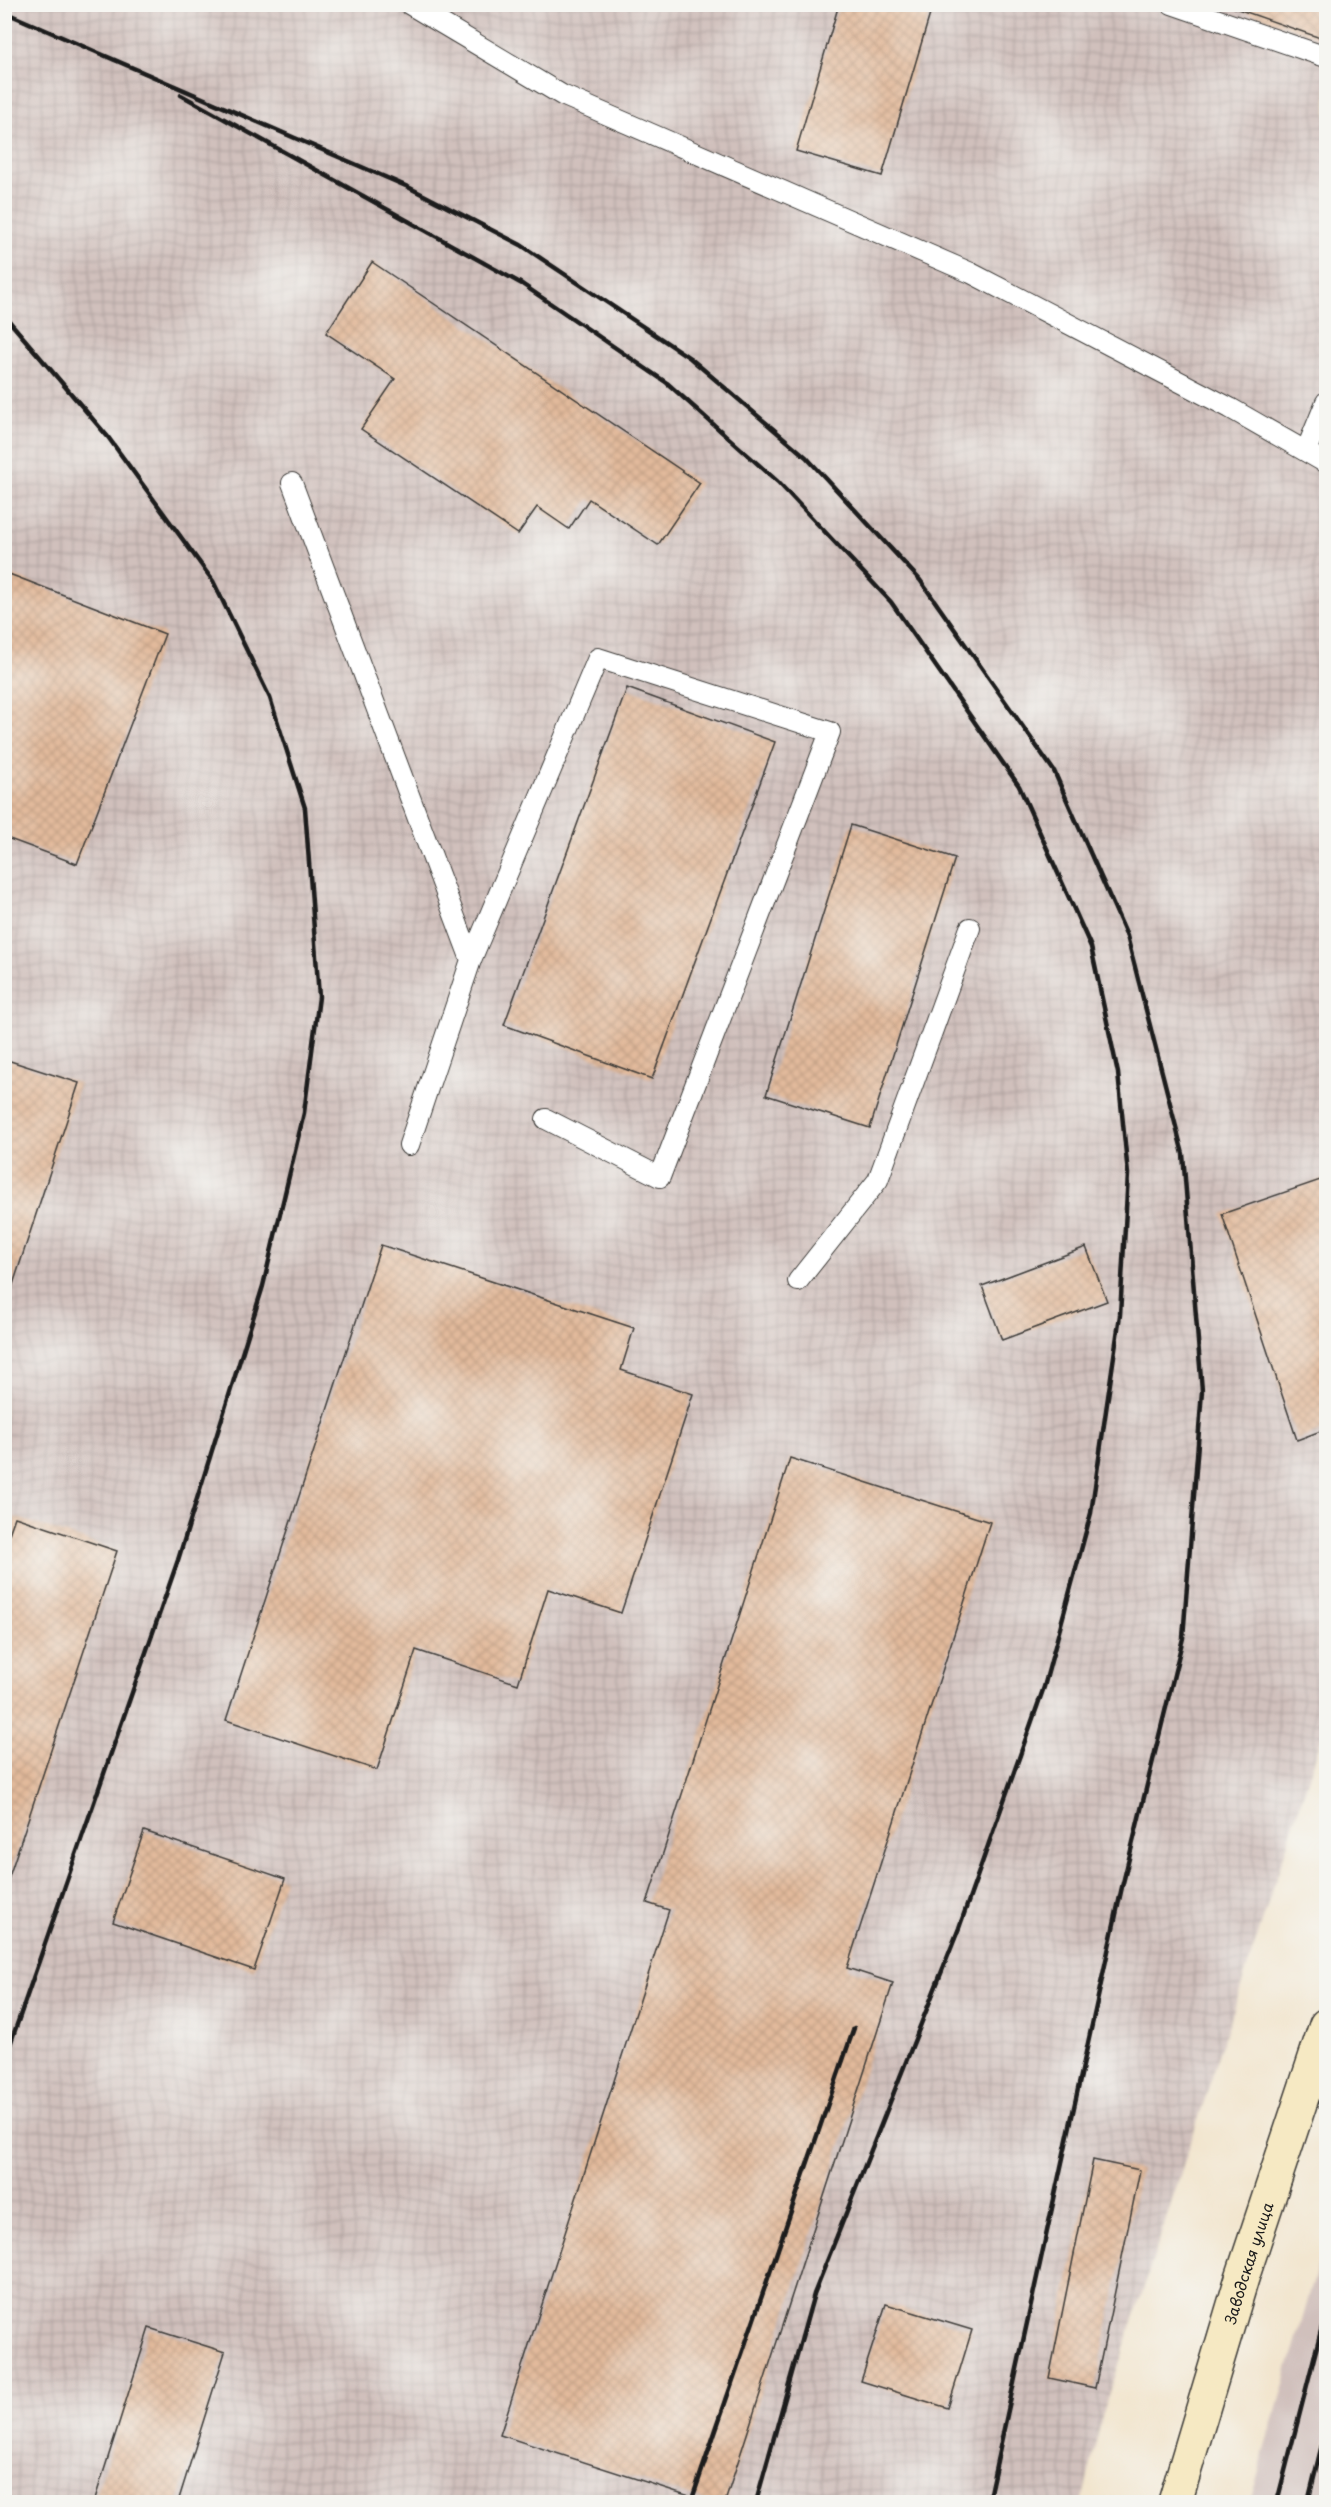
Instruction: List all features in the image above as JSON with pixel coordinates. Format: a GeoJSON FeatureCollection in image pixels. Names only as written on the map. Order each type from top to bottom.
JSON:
{"type":"FeatureCollection","features":[{"type":"Feature","properties":{"kind":"main road","name":"Заводская улица"},"geometry":{"type":"LineString","coordinates":[[1175,2502],[1242,2278],[1326,2025]]}},
{"type":"Feature","properties":{"kind":"lane"},"geometry":{"type":"LineString","coordinates":[[409,4],[562,95],[971,273],[1230,408],[1326,463]]}},
{"type":"Feature","properties":{"kind":"lane"},"geometry":{"type":"LineString","coordinates":[[1172,4],[1326,57]]}},
{"type":"Feature","properties":{"kind":"lane"},"geometry":{"type":"LineString","coordinates":[[1306,451],[1326,402]]}},
{"type":"Feature","properties":{"kind":"lane"},"geometry":{"type":"LineString","coordinates":[[292,483],[471,960]]}},
{"type":"Feature","properties":{"kind":"lane"},"geometry":{"type":"LineString","coordinates":[[409,1145],[471,960],[598,657],[830,732],[660,1177],[546,1119]]}},
{"type":"Feature","properties":{"kind":"lane"},"geometry":{"type":"LineString","coordinates":[[798,1281],[878,1180],[969,928]]}},
{"type":"Feature","properties":{"kind":"shaded area"},"geometry":{"type":"Polygon","coordinates":[[[5,5],[1326,5],[1326,1724],[1102,2417],[1082,2502],[5,2502],[5,5]]]}},
{"type":"Feature","properties":{"kind":"shaded area"},"geometry":{"type":"Polygon","coordinates":[[[1326,2237],[1326,2502],[1250,2502],[1326,2237]]]}},
{"type":"Feature","properties":{"kind":"building"},"geometry":{"type":"Polygon","coordinates":[[[839,4],[933,4],[882,176],[796,151],[839,4]]]}},
{"type":"Feature","properties":{"kind":"building"},"geometry":{"type":"Polygon","coordinates":[[[1226,4],[1326,4],[1326,40],[1226,5],[1226,4]]]}},
{"type":"Feature","properties":{"kind":"building"},"geometry":{"type":"Polygon","coordinates":[[[372,262],[700,483],[658,545],[589,499],[569,529],[537,507],[518,534],[361,429],[395,379],[326,333],[372,262]]]}},
{"type":"Feature","properties":{"kind":"building"},"geometry":{"type":"Polygon","coordinates":[[[4,572],[165,634],[77,864],[4,837],[4,572]]]}},
{"type":"Feature","properties":{"kind":"building"},"geometry":{"type":"Polygon","coordinates":[[[627,688],[775,742],[652,1079],[504,1025],[627,688]]]}},
{"type":"Feature","properties":{"kind":"building"},"geometry":{"type":"Polygon","coordinates":[[[851,825],[955,858],[870,1128],[766,1095],[851,825]]]}},
{"type":"Feature","properties":{"kind":"building"},"geometry":{"type":"Polygon","coordinates":[[[4,1059],[79,1083],[5,1309],[4,1309],[4,1059]]]}},
{"type":"Feature","properties":{"kind":"building"},"geometry":{"type":"Polygon","coordinates":[[[1326,1178],[1326,1429],[1297,1440],[1222,1214],[1326,1178]]]}},
{"type":"Feature","properties":{"kind":"building"},"geometry":{"type":"Polygon","coordinates":[[[381,1245],[634,1328],[621,1370],[693,1394],[621,1613],[548,1589],[518,1684],[416,1650],[377,1770],[226,1720],[381,1245]]]}},
{"type":"Feature","properties":{"kind":"building"},"geometry":{"type":"Polygon","coordinates":[[[1086,1247],[1107,1301],[1002,1340],[982,1286],[1086,1247]]]}},
{"type":"Feature","properties":{"kind":"building"},"geometry":{"type":"Polygon","coordinates":[[[790,1458],[990,1522],[847,1968],[893,1983],[725,2502],[708,2502],[500,2435],[669,1910],[647,1903],[790,1458]]]}},
{"type":"Feature","properties":{"kind":"building"},"geometry":{"type":"Polygon","coordinates":[[[15,1517],[117,1551],[5,1889],[4,1548],[15,1517]]]}},
{"type":"Feature","properties":{"kind":"building"},"geometry":{"type":"Polygon","coordinates":[[[144,1831],[285,1879],[254,1970],[113,1922],[144,1831]]]}},
{"type":"Feature","properties":{"kind":"building"},"geometry":{"type":"Polygon","coordinates":[[[1093,2160],[1140,2170],[1095,2388],[1049,2378],[1093,2160]]]}},
{"type":"Feature","properties":{"kind":"building"},"geometry":{"type":"Polygon","coordinates":[[[886,2304],[972,2330],[948,2408],[861,2381],[886,2304]]]}},
{"type":"Feature","properties":{"kind":"building"},"geometry":{"type":"Polygon","coordinates":[[[149,2328],[225,2352],[178,2502],[94,2502],[149,2328]]]}},
{"type":"Feature","properties":{"kind":"railway"},"geometry":{"type":"LineString","coordinates":[[4,12],[408,187],[521,245],[690,358],[806,457],[920,580],[1054,771],[1127,936],[1183,1154],[1202,1391],[1183,1638],[1122,1887],[988,2502]]}},
{"type":"Feature","properties":{"kind":"railway"},"geometry":{"type":"LineString","coordinates":[[181,95],[522,284],[667,383],[778,482],[891,602],[1019,786],[1091,947],[1118,1073],[1128,1174],[1120,1315],[1091,1513],[1044,1687],[959,1928],[814,2294],[756,2502]]}},
{"type":"Feature","properties":{"kind":"railway"},"geometry":{"type":"LineString","coordinates":[[4,315],[108,437],[213,581],[270,698],[305,808],[319,997],[304,1113],[263,1286],[178,1560],[4,2062]]}},
{"type":"Feature","properties":{"kind":"railway"},"geometry":{"type":"LineString","coordinates":[[691,2502],[854,2028]]}},
{"type":"Feature","properties":{"kind":"railway"},"geometry":{"type":"LineString","coordinates":[[1277,2502],[1326,2311]]}},
{"type":"Feature","properties":{"kind":"railway"},"geometry":{"type":"LineString","coordinates":[[1308,2502],[1326,2428]]}}]}
